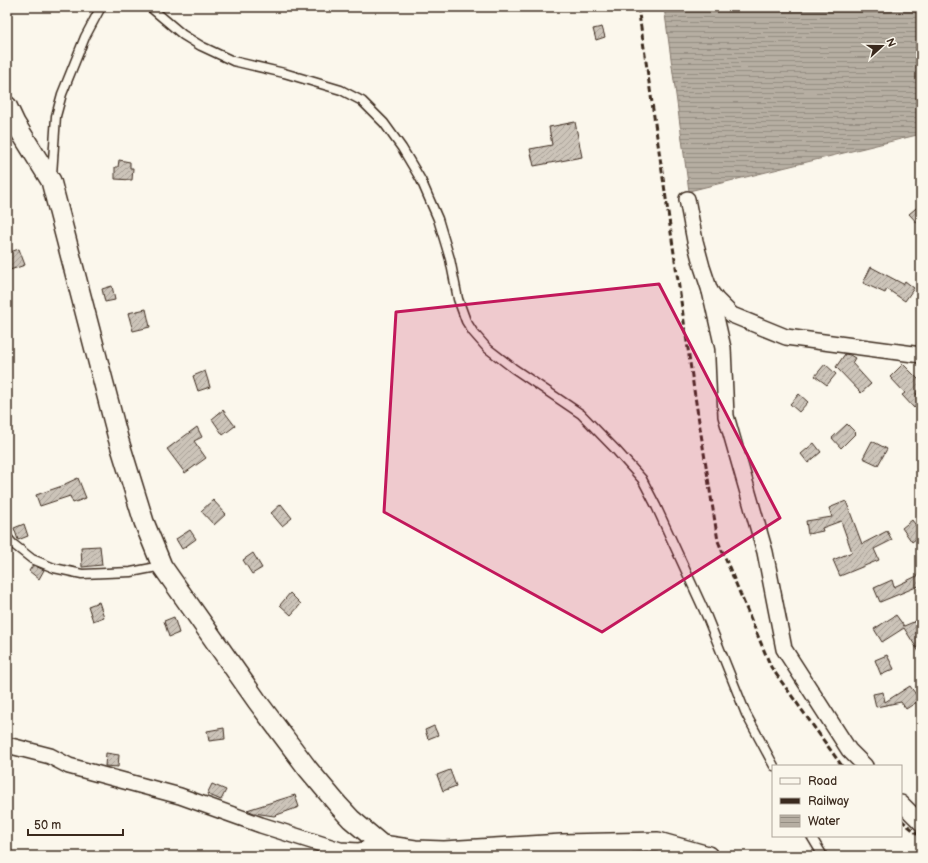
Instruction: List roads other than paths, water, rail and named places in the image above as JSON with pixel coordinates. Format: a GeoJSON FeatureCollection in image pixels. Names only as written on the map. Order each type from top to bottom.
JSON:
{"type":"FeatureCollection","features":[{"type":"Feature","properties":{"kind":"street"},"geometry":{"type":"LineString","coordinates":[[7,106],[15,123],[51,181],[118,438],[144,522],[162,566],[257,701],[308,769],[351,819],[382,845]]}},
{"type":"Feature","properties":{"kind":"street"},"geometry":{"type":"LineString","coordinates":[[688,199],[695,241],[710,291],[723,348],[726,416],[765,552],[784,649],[849,750],[864,765]]}},
{"type":"Feature","properties":{"kind":"street"},"geometry":{"type":"LineString","coordinates":[[710,291],[732,315],[786,337],[921,355]]}},
{"type":"Feature","properties":{"kind":"street"},"geometry":{"type":"LineString","coordinates":[[7,745],[50,756],[69,766],[180,796],[261,825],[340,850],[359,851],[382,845],[415,850],[444,851],[562,844],[658,842],[708,856]]}},
{"type":"Feature","properties":{"kind":"street"},"geometry":{"type":"LineString","coordinates":[[902,803],[921,823]]}},
{"type":"Feature","properties":{"kind":"street"},"geometry":{"type":"LineString","coordinates":[[362,856],[382,845]]}},
{"type":"Feature","properties":{"kind":"lane"},"geometry":{"type":"LineString","coordinates":[[51,181],[56,116],[62,94],[85,37],[101,7]]}},
{"type":"Feature","properties":{"kind":"lane"},"geometry":{"type":"LineString","coordinates":[[150,7],[183,35],[201,46],[233,61],[284,73],[341,90],[362,101],[384,123],[402,148],[421,180],[438,218],[450,259],[458,299],[466,321],[473,332],[487,348],[508,364],[581,414],[642,479],[707,617],[746,714],[773,765]]}},
{"type":"Feature","properties":{"kind":"lane"},"geometry":{"type":"LineString","coordinates":[[7,537],[12,544],[32,559],[54,568],[82,574],[131,572],[162,566]]}},
{"type":"Feature","properties":{"kind":"lane"},"geometry":{"type":"LineString","coordinates":[[812,837],[823,856]]}},
{"type":"Feature","properties":{"kind":"water"},"geometry":{"type":"Polygon","coordinates":[[[664,7],[921,7],[921,134],[689,191],[664,7]]]}},
{"type":"Feature","properties":{"kind":"railway"},"geometry":{"type":"LineString","coordinates":[[638,7],[694,390],[718,541],[771,667],[841,765]]}},
{"type":"Feature","properties":{"kind":"railway"},"geometry":{"type":"LineString","coordinates":[[902,821],[921,837]]}}]}
